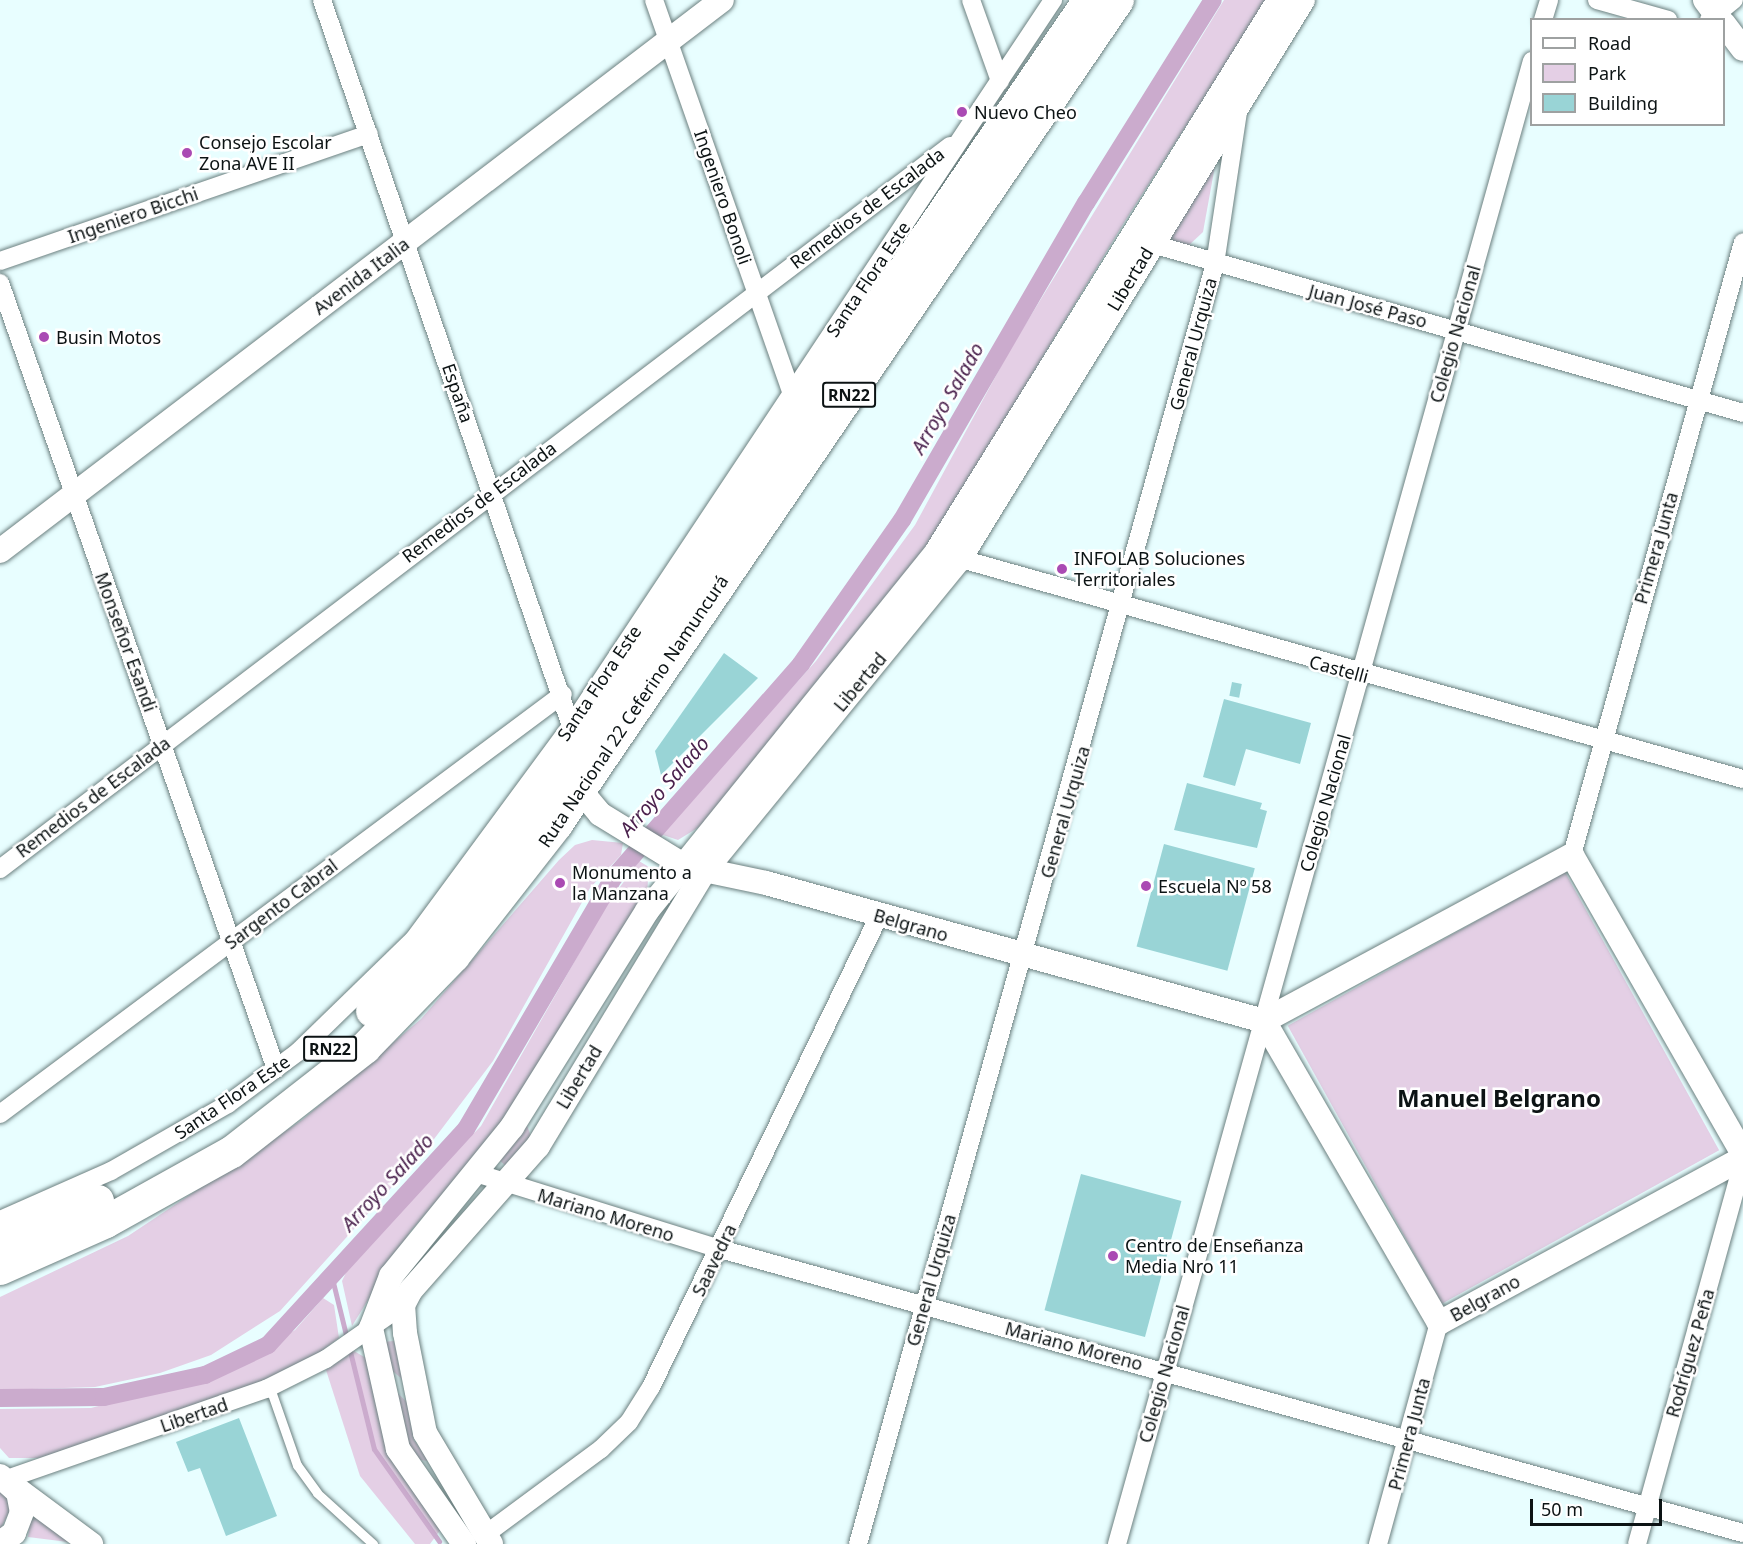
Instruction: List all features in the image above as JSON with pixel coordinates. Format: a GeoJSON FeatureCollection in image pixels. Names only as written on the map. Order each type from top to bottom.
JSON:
{"type":"FeatureCollection","features":[{"type":"Feature","properties":{"kind":"highway","name":"Ruta Nacional 22 Ceferino Namuncurá"},"geometry":{"type":"LineString","coordinates":[[0,1244],[192,1152],[249,1114],[350,1032],[452,924],[574,738],[1089,0]]}},
{"type":"Feature","properties":{"kind":"highway","name":"Ruta Nacional 22 Ceferino Namuncurá"},"geometry":{"type":"LineString","coordinates":[[0,1269],[194,1175],[318,1088],[396,1019],[454,956],[580,790],[1118,0]]}},
{"type":"Feature","properties":{"kind":"street","name":"España"},"geometry":{"type":"LineString","coordinates":[[322,0],[563,694],[574,738],[580,790]]}},
{"type":"Feature","properties":{"kind":"street","name":"Ingeniero Bonoli"},"geometry":{"type":"LineString","coordinates":[[654,0],[792,394]]}},
{"type":"Feature","properties":{"kind":"street","name":"Avenida Italia"},"geometry":{"type":"LineString","coordinates":[[0,551],[722,0]]}},
{"type":"Feature","properties":{"kind":"street"},"geometry":{"type":"LineString","coordinates":[[971,0],[1000,81]]}},
{"type":"Feature","properties":{"kind":"street","name":"Santa Flora Este"},"geometry":{"type":"LineString","coordinates":[[0,1220],[144,1154],[276,1069],[414,939],[574,738],[792,394],[1053,0]]}},
{"type":"Feature","properties":{"kind":"street","name":"Libertad"},"geometry":{"type":"LineString","coordinates":[[364,1332],[400,1261],[476,1173],[512,1127],[647,911],[695,867],[948,556],[1142,241],[1233,75],[1279,0]]}},
{"type":"Feature","properties":{"kind":"street","name":"Libertad"},"geometry":{"type":"LineString","coordinates":[[1142,241],[1239,106],[1303,0]]}},
{"type":"Feature","properties":{"kind":"street"},"geometry":{"type":"LineString","coordinates":[[1544,18],[1549,0]]}},
{"type":"Feature","properties":{"kind":"street"},"geometry":{"type":"LineString","coordinates":[[1598,0],[1661,18]]}},
{"type":"Feature","properties":{"kind":"street"},"geometry":{"type":"LineString","coordinates":[[1725,23],[1743,49]]}},
{"type":"Feature","properties":{"kind":"street","name":"Colegio Nacional"},"geometry":{"type":"LineString","coordinates":[[1117,1544],[1530,68]]}},
{"type":"Feature","properties":{"kind":"street","name":"General Urquiza"},"geometry":{"type":"LineString","coordinates":[[858,1544],[923,1304],[1024,958],[1215,264],[1239,106],[1233,75]]}},
{"type":"Feature","properties":{"kind":"street","name":"Ingeniero Bicchi"},"geometry":{"type":"LineString","coordinates":[[0,261],[369,134]]}},
{"type":"Feature","properties":{"kind":"street","name":"Remedios de Escalada"},"geometry":{"type":"LineString","coordinates":[[0,869],[756,290],[961,138]]}},
{"type":"Feature","properties":{"kind":"street","name":"Juan José Paso"},"geometry":{"type":"LineString","coordinates":[[1142,241],[1215,264],[1456,330],[1743,413]]}},
{"type":"Feature","properties":{"kind":"street","name":"Primera Junta"},"geometry":{"type":"LineString","coordinates":[[1572,855],[1743,242]]}},
{"type":"Feature","properties":{"kind":"street","name":"Monseñor Esandi"},"geometry":{"type":"LineString","coordinates":[[0,283],[276,1069]]}},
{"type":"Feature","properties":{"kind":"street","name":"Castelli"},"geometry":{"type":"LineString","coordinates":[[948,556],[1121,608],[1743,779]]}},
{"type":"Feature","properties":{"kind":"street","name":"Sargento Cabral"},"geometry":{"type":"LineString","coordinates":[[0,1114],[563,694]]}},
{"type":"Feature","properties":{"kind":"street","name":"Belgrano"},"geometry":{"type":"LineString","coordinates":[[580,790],[600,814],[631,835],[655,851],[695,867],[879,916],[1024,958],[1264,1021],[1439,1323],[1743,1156],[1572,855]]}},
{"type":"Feature","properties":{"kind":"street"},"geometry":{"type":"LineString","coordinates":[[1264,1021],[1572,855]]}},
{"type":"Feature","properties":{"kind":"street","name":"Libertad"},"geometry":{"type":"LineString","coordinates":[[7,1480],[270,1388],[339,1351],[404,1305],[426,1268],[505,1185],[538,1146],[695,867]]}},
{"type":"Feature","properties":{"kind":"street","name":"Saavedra"},"geometry":{"type":"LineString","coordinates":[[478,1542],[601,1449],[629,1422],[720,1249],[879,916]]}},
{"type":"Feature","properties":{"kind":"street","name":"Rodríguez Peña"},"geometry":{"type":"LineString","coordinates":[[1637,1544],[1743,1163]]}},
{"type":"Feature","properties":{"kind":"street","name":"Mariano Moreno"},"geometry":{"type":"LineString","coordinates":[[476,1173],[505,1185],[720,1249],[1408,1437],[1743,1533]]}},
{"type":"Feature","properties":{"kind":"street"},"geometry":{"type":"LineString","coordinates":[[404,1305],[425,1433],[478,1542]]}},
{"type":"Feature","properties":{"kind":"street","name":"Primera Junta"},"geometry":{"type":"LineString","coordinates":[[1378,1544],[1439,1323]]}},
{"type":"Feature","properties":{"kind":"street"},"geometry":{"type":"LineString","coordinates":[[364,1332],[398,1449],[478,1542]]}},
{"type":"Feature","properties":{"kind":"street"},"geometry":{"type":"LineString","coordinates":[[7,1480],[22,1512],[12,1541]]}},
{"type":"Feature","properties":{"kind":"street"},"geometry":{"type":"LineString","coordinates":[[7,1480],[91,1544]]}},
{"type":"Feature","properties":{"kind":"lane"},"geometry":{"type":"LineString","coordinates":[[270,1388],[297,1465],[317,1493],[374,1544]]}},
{"type":"Feature","properties":{"kind":"green space"},"geometry":{"type":"Polygon","coordinates":[[[1224,0],[1267,0],[1125,221],[917,565],[704,824],[678,840],[654,832],[692,799],[816,661],[915,525],[1011,348],[1224,0]]]}},
{"type":"Feature","properties":{"kind":"green space"},"geometry":{"type":"Polygon","coordinates":[[[1216,160],[1203,232],[1187,247],[1173,245],[1170,236],[1216,160]]]}},
{"type":"Feature","properties":{"kind":"green space"},"geometry":{"type":"Polygon","coordinates":[[[592,840],[623,843],[621,855],[590,888],[493,1061],[428,1147],[280,1311],[211,1355],[160,1373],[95,1387],[0,1390],[0,1297],[128,1236],[302,1120],[421,1019],[559,860],[575,845],[592,840]]]}},
{"type":"Feature","properties":{"kind":"green space"},"geometry":{"type":"Polygon","coordinates":[[[639,861],[649,867],[647,894],[505,1122],[410,1232],[352,1326],[342,1281],[353,1258],[481,1126],[606,906],[639,861]]]}},
{"type":"Feature","properties":{"kind":"green space"},"geometry":{"type":"Polygon","coordinates":[[[1565,872],[1719,1150],[1442,1304],[1288,1026],[1565,872]]]}},
{"type":"Feature","properties":{"kind":"green space"},"geometry":{"type":"Polygon","coordinates":[[[526,1123],[532,1139],[507,1167],[497,1158],[526,1123]]]}},
{"type":"Feature","properties":{"kind":"green space"},"geometry":{"type":"Polygon","coordinates":[[[323,1298],[334,1305],[339,1338],[303,1365],[255,1388],[39,1458],[9,1458],[0,1448],[0,1409],[91,1408],[222,1374],[295,1330],[323,1298]]]}},
{"type":"Feature","properties":{"kind":"green space"},"geometry":{"type":"Polygon","coordinates":[[[394,1341],[402,1379],[389,1368],[383,1342],[394,1341]]]}},
{"type":"Feature","properties":{"kind":"green space"},"geometry":{"type":"Polygon","coordinates":[[[354,1351],[366,1358],[441,1529],[430,1544],[415,1544],[360,1476],[326,1370],[354,1351]]]}},
{"type":"Feature","properties":{"kind":"green space"},"geometry":{"type":"Polygon","coordinates":[[[394,1390],[407,1402],[414,1440],[429,1461],[412,1459],[394,1390]]]}},
{"type":"Feature","properties":{"kind":"green space"},"geometry":{"type":"Polygon","coordinates":[[[0,1487],[12,1507],[0,1530],[0,1487]]]}},
{"type":"Feature","properties":{"kind":"green space"},"geometry":{"type":"Polygon","coordinates":[[[31,1513],[67,1540],[68,1542],[28,1537],[31,1513]]]}},
{"type":"Feature","properties":{"kind":"building"},"geometry":{"type":"Polygon","coordinates":[[[724,653],[758,678],[661,775],[655,751],[724,653]]]}},
{"type":"Feature","properties":{"kind":"building"},"geometry":{"type":"Polygon","coordinates":[[[1232,682],[1242,684],[1239,698],[1229,696],[1232,682]]]}},
{"type":"Feature","properties":{"kind":"building"},"geometry":{"type":"Polygon","coordinates":[[[1224,699],[1311,723],[1300,764],[1246,749],[1235,786],[1203,777],[1224,699]]]}},
{"type":"Feature","properties":{"kind":"building"},"geometry":{"type":"Polygon","coordinates":[[[1187,783],[1262,803],[1260,809],[1267,811],[1257,848],[1174,830],[1187,783]]]}},
{"type":"Feature","properties":{"kind":"building"},"geometry":{"type":"Polygon","coordinates":[[[1164,844],[1255,868],[1227,971],[1137,946],[1164,844]]]}},
{"type":"Feature","properties":{"kind":"building","name":"Centro de Enseñanza Media Nro 11"},"geometry":{"type":"Polygon","coordinates":[[[1081,1174],[1181,1201],[1145,1337],[1045,1310],[1081,1174]]]}},
{"type":"Feature","properties":{"kind":"building"},"geometry":{"type":"Polygon","coordinates":[[[239,1418],[277,1516],[226,1536],[200,1468],[188,1472],[176,1442],[239,1418]]]}},
{"type":"Feature","properties":{"kind":"waterway","name":"Arroyo Salado"},"geometry":{"type":"LineString","coordinates":[[0,1398],[104,1397],[205,1375],[268,1345],[466,1129],[614,877],[801,664],[902,520],[1086,203],[1213,0]]}},
{"type":"Feature","properties":{"kind":"waterway"},"geometry":{"type":"LineString","coordinates":[[332,1278],[374,1449],[439,1541]]}},
{"type":"Feature","properties":{"kind":"place","name":"Nuevo Cheo"},"geometry":{"type":"Point","coordinates":[962,112]}},
{"type":"Feature","properties":{"kind":"place","name":"Consejo Escolar Zona AVE II"},"geometry":{"type":"Point","coordinates":[187,153]}},
{"type":"Feature","properties":{"kind":"place","name":"Busin Motos"},"geometry":{"type":"Point","coordinates":[44,337]}},
{"type":"Feature","properties":{"kind":"place","name":"INFOLAB Soluciones Territoriales"},"geometry":{"type":"Point","coordinates":[1062,569]}},
{"type":"Feature","properties":{"kind":"place","name":"Monumento a la Manzana"},"geometry":{"type":"Point","coordinates":[560,883]}},
{"type":"Feature","properties":{"kind":"place","name":"Escuela Nº 58"},"geometry":{"type":"Point","coordinates":[1146,886]}},
{"type":"Feature","properties":{"kind":"place","name":"Centro de Enseñanza Media Nro 11"},"geometry":{"type":"Point","coordinates":[1113,1256]}},
{"type":"Feature","properties":{"kind":"district","name":"Manuel Belgrano"},"geometry":{"type":"Point","coordinates":[1499,1098]}}]}
